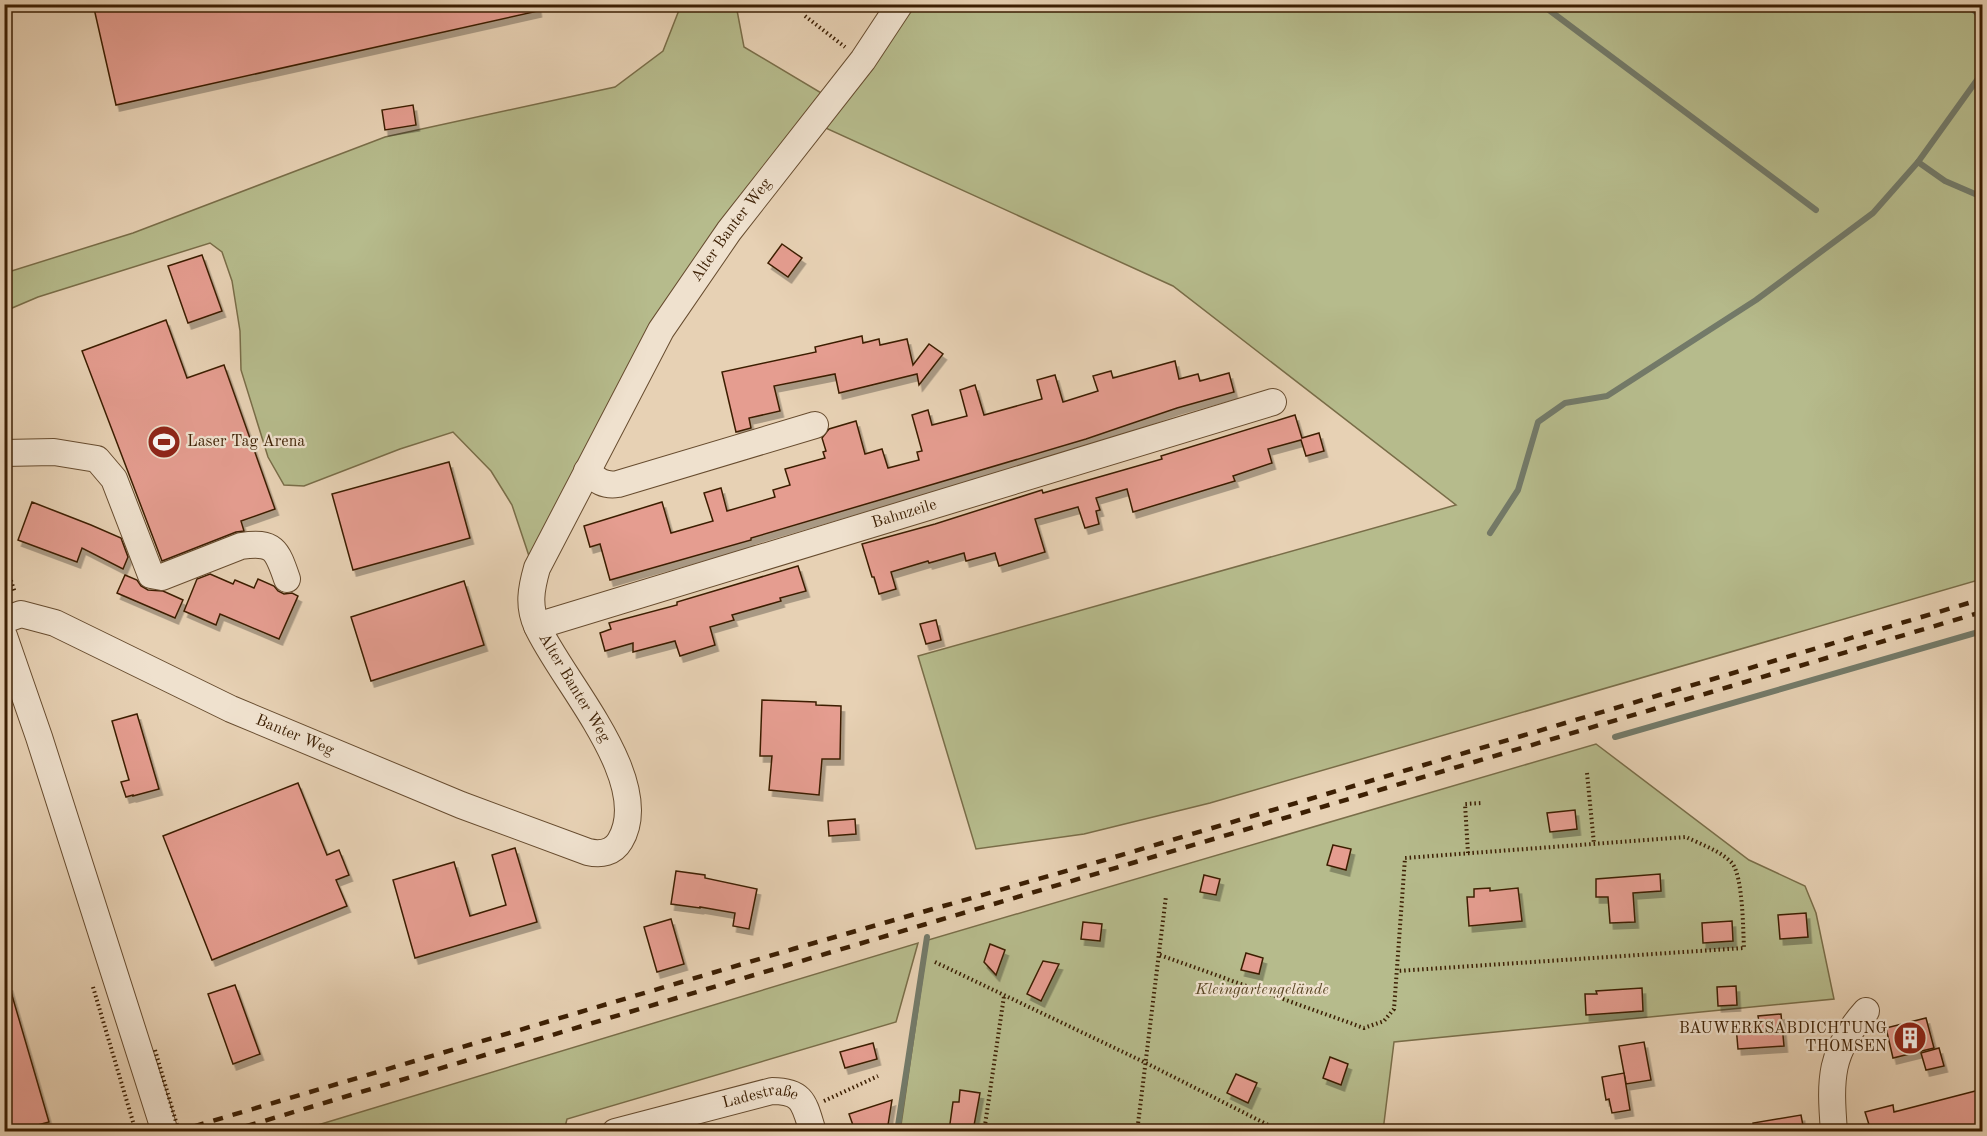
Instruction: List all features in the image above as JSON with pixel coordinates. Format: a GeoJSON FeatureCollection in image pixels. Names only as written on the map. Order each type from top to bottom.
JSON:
{"type":"FeatureCollection","features":[{"type":"Feature","properties":{"kind":"street","name":"Alter Banter Weg"},"geometry":{"type":"LineString","coordinates":[[588,852],[599,855],[608,852],[617,846],[625,834],[629,818],[624,786],[616,761],[599,726],[559,666],[537,626],[530,599],[537,568],[661,330],[729,231],[863,60],[900,4]]}},
{"type":"Feature","properties":{"kind":"street","name":"Bahnzeile"},"geometry":{"type":"LineString","coordinates":[[537,626],[1273,402]]}},
{"type":"Feature","properties":{"kind":"street"},"geometry":{"type":"LineString","coordinates":[[587,471],[596,480],[607,485],[618,484],[815,425]]}},
{"type":"Feature","properties":{"kind":"street"},"geometry":{"type":"LineString","coordinates":[[4,453],[54,452],[97,459],[114,479],[151,575],[162,577],[241,546],[253,544],[269,547],[278,554],[287,579]]}},
{"type":"Feature","properties":{"kind":"street","name":"Banter Weg"},"geometry":{"type":"LineString","coordinates":[[4,620],[21,614],[55,623],[231,709],[461,805],[588,852]]}},
{"type":"Feature","properties":{"kind":"street"},"geometry":{"type":"LineString","coordinates":[[4,636],[148,1052],[165,1131]]}},
{"type":"Feature","properties":{"kind":"street"},"geometry":{"type":"LineString","coordinates":[[1834,1131],[1831,1090],[1835,1065],[1845,1038],[1866,1011]]}},
{"type":"Feature","properties":{"kind":"street","name":"Ladestraße"},"geometry":{"type":"LineString","coordinates":[[615,1131],[772,1092],[789,1091],[800,1099],[809,1120]]}},
{"type":"Feature","properties":{"kind":"path"},"geometry":{"type":"LineString","coordinates":[[805,16],[863,60]]}},
{"type":"Feature","properties":{"kind":"path"},"geometry":{"type":"LineString","coordinates":[[1587,773],[1594,843]]}},
{"type":"Feature","properties":{"kind":"path"},"geometry":{"type":"LineString","coordinates":[[1468,853],[1465,804],[1481,803]]}},
{"type":"Feature","properties":{"kind":"path"},"geometry":{"type":"LineString","coordinates":[[1160,955],[1364,1028],[1384,1022],[1394,1010],[1405,858],[1686,837],[1732,863],[1739,877],[1744,948],[1397,971]]}},
{"type":"Feature","properties":{"kind":"path"},"geometry":{"type":"LineString","coordinates":[[1137,1131],[1166,896]]}},
{"type":"Feature","properties":{"kind":"path"},"geometry":{"type":"LineString","coordinates":[[935,963],[1146,1063],[1282,1131]]}},
{"type":"Feature","properties":{"kind":"path"},"geometry":{"type":"LineString","coordinates":[[984,1131],[1004,995]]}},
{"type":"Feature","properties":{"kind":"path"},"geometry":{"type":"LineString","coordinates":[[148,1052],[179,1131]]}},
{"type":"Feature","properties":{"kind":"path"},"geometry":{"type":"LineString","coordinates":[[116,1061],[136,1131]]}},
{"type":"Feature","properties":{"kind":"path"},"geometry":{"type":"LineString","coordinates":[[809,1120],[878,1076]]}},
{"type":"Feature","properties":{"kind":"green space"},"geometry":{"type":"Polygon","coordinates":[[[681,5],[736,5],[744,47],[828,97],[662,313],[533,568],[512,505],[491,471],[453,432],[400,449],[304,486],[284,485],[268,457],[241,370],[240,331],[232,281],[222,252],[210,243],[38,297],[5,311],[5,273],[133,233],[385,137],[615,87],[663,51],[681,5]]]}},
{"type":"Feature","properties":{"kind":"green space"},"geometry":{"type":"Polygon","coordinates":[[[913,5],[1982,5],[1982,579],[1210,803],[1084,834],[976,849],[918,656],[1456,505],[1173,286],[819,125],[913,5]]]}},
{"type":"Feature","properties":{"kind":"green space","name":"Kleingartengelände"},"geometry":{"type":"Polygon","coordinates":[[[1596,744],[1749,860],[1805,886],[1816,913],[1834,999],[1394,1042],[1383,1131],[900,1132],[928,940],[1596,744]]]}},
{"type":"Feature","properties":{"kind":"green space"},"geometry":{"type":"Polygon","coordinates":[[[918,943],[896,1022],[567,1119],[564,1131],[298,1131],[918,943]]]}},
{"type":"Feature","properties":{"kind":"building"},"geometry":{"type":"Polygon","coordinates":[[[93,4],[537,4],[538,11],[116,105],[93,4]]]}},
{"type":"Feature","properties":{"kind":"building"},"geometry":{"type":"Polygon","coordinates":[[[413,105],[416,125],[385,130],[382,110],[413,105]]]}},
{"type":"Feature","properties":{"kind":"building"},"geometry":{"type":"Polygon","coordinates":[[[782,244],[802,258],[788,277],[768,263],[782,244]]]}},
{"type":"Feature","properties":{"kind":"building"},"geometry":{"type":"Polygon","coordinates":[[[202,255],[222,311],[188,323],[168,266],[202,255]]]}},
{"type":"Feature","properties":{"kind":"building","name":"Laser Tag Arena"},"geometry":{"type":"Polygon","coordinates":[[[166,320],[187,378],[224,365],[275,509],[241,521],[244,531],[236,532],[162,561],[82,351],[166,320]]]}},
{"type":"Feature","properties":{"kind":"building"},"geometry":{"type":"Polygon","coordinates":[[[862,336],[863,343],[879,339],[880,345],[907,339],[913,365],[929,344],[943,354],[919,385],[917,374],[839,393],[835,374],[774,386],[780,411],[749,418],[751,428],[736,432],[722,372],[816,352],[815,347],[862,336]]]}},
{"type":"Feature","properties":{"kind":"building"},"geometry":{"type":"Polygon","coordinates":[[[1175,361],[1179,379],[1198,374],[1200,381],[1229,373],[1234,392],[1177,408],[1086,439],[751,538],[751,540],[610,580],[600,544],[590,547],[584,526],[662,502],[671,533],[713,521],[704,493],[721,488],[727,511],[775,497],[773,490],[790,485],[785,469],[825,458],[823,452],[826,451],[822,438],[829,429],[856,421],[865,454],[882,449],[888,468],[919,460],[917,452],[922,451],[912,415],[928,410],[932,425],[967,416],[960,390],[975,385],[984,415],[1042,399],[1037,380],[1055,375],[1063,402],[1098,391],[1093,376],[1111,371],[1113,378],[1175,361]]]}},
{"type":"Feature","properties":{"kind":"building"},"geometry":{"type":"Polygon","coordinates":[[[1295,415],[1302,438],[1319,433],[1324,451],[1306,456],[1301,440],[1268,449],[1272,463],[1233,476],[1235,481],[1133,512],[1127,489],[1096,498],[1100,510],[1096,511],[1099,524],[1085,528],[1078,507],[1035,519],[1045,552],[999,566],[995,553],[966,561],[964,553],[929,563],[928,561],[891,572],[896,589],[879,594],[874,577],[872,577],[862,544],[935,524],[1042,490],[1043,493],[1162,459],[1161,456],[1295,415]]]}},
{"type":"Feature","properties":{"kind":"building"},"geometry":{"type":"Polygon","coordinates":[[[449,462],[470,538],[353,570],[332,494],[449,462]]]}},
{"type":"Feature","properties":{"kind":"building"},"geometry":{"type":"Polygon","coordinates":[[[32,502],[121,538],[128,557],[123,569],[82,548],[77,562],[18,540],[32,502]]]}},
{"type":"Feature","properties":{"kind":"building"},"geometry":{"type":"Polygon","coordinates":[[[798,566],[806,591],[732,615],[734,620],[710,627],[715,645],[680,656],[675,641],[633,652],[633,643],[605,651],[600,633],[611,629],[609,623],[677,605],[677,602],[798,566]]]}},
{"type":"Feature","properties":{"kind":"building"},"geometry":{"type":"Polygon","coordinates":[[[210,574],[233,584],[235,580],[254,588],[258,579],[274,586],[284,594],[292,593],[298,596],[279,639],[220,614],[216,625],[184,611],[197,579],[210,574]]]}},
{"type":"Feature","properties":{"kind":"building"},"geometry":{"type":"Polygon","coordinates":[[[125,575],[137,580],[148,590],[163,591],[183,600],[175,618],[117,593],[125,575]]]}},
{"type":"Feature","properties":{"kind":"building"},"geometry":{"type":"Polygon","coordinates":[[[464,581],[484,645],[371,681],[351,617],[464,581]]]}},
{"type":"Feature","properties":{"kind":"building"},"geometry":{"type":"Polygon","coordinates":[[[936,620],[941,640],[926,644],[920,624],[936,620]]]}},
{"type":"Feature","properties":{"kind":"building"},"geometry":{"type":"Polygon","coordinates":[[[762,700],[816,702],[816,705],[841,706],[840,759],[822,759],[819,795],[769,790],[772,756],[760,756],[762,700]]]}},
{"type":"Feature","properties":{"kind":"building"},"geometry":{"type":"Polygon","coordinates":[[[137,714],[159,789],[126,797],[121,782],[129,780],[112,721],[137,714]]]}},
{"type":"Feature","properties":{"kind":"building"},"geometry":{"type":"Polygon","coordinates":[[[298,783],[327,855],[339,850],[349,875],[336,880],[347,906],[212,960],[163,836],[298,783]]]}},
{"type":"Feature","properties":{"kind":"building"},"geometry":{"type":"Polygon","coordinates":[[[1575,810],[1577,829],[1550,832],[1547,813],[1575,810]]]}},
{"type":"Feature","properties":{"kind":"building"},"geometry":{"type":"Polygon","coordinates":[[[855,819],[856,834],[829,836],[828,821],[855,819]]]}},
{"type":"Feature","properties":{"kind":"building"},"geometry":{"type":"Polygon","coordinates":[[[1333,845],[1351,849],[1346,870],[1327,865],[1333,845]]]}},
{"type":"Feature","properties":{"kind":"building"},"geometry":{"type":"Polygon","coordinates":[[[515,848],[537,922],[415,958],[393,880],[454,862],[470,916],[506,905],[492,855],[515,848]]]}},
{"type":"Feature","properties":{"kind":"building"},"geometry":{"type":"Polygon","coordinates":[[[676,871],[705,875],[705,878],[757,889],[749,929],[733,926],[735,913],[671,904],[676,871]]]}},
{"type":"Feature","properties":{"kind":"building"},"geometry":{"type":"Polygon","coordinates":[[[1660,874],[1661,891],[1633,893],[1635,922],[1610,923],[1608,897],[1596,897],[1596,879],[1660,874]]]}},
{"type":"Feature","properties":{"kind":"building"},"geometry":{"type":"Polygon","coordinates":[[[1204,875],[1220,879],[1216,895],[1200,892],[1204,875]]]}},
{"type":"Feature","properties":{"kind":"building"},"geometry":{"type":"Polygon","coordinates":[[[1490,888],[1490,891],[1518,888],[1522,921],[1469,926],[1467,897],[1474,897],[1474,889],[1490,888]]]}},
{"type":"Feature","properties":{"kind":"building"},"geometry":{"type":"Polygon","coordinates":[[[1806,913],[1808,937],[1780,939],[1778,915],[1806,913]]]}},
{"type":"Feature","properties":{"kind":"building"},"geometry":{"type":"Polygon","coordinates":[[[671,919],[684,964],[657,972],[644,927],[671,919]]]}},
{"type":"Feature","properties":{"kind":"building"},"geometry":{"type":"Polygon","coordinates":[[[1732,921],[1733,941],[1703,943],[1702,923],[1732,921]]]}},
{"type":"Feature","properties":{"kind":"building"},"geometry":{"type":"Polygon","coordinates":[[[1083,922],[1102,924],[1100,941],[1081,939],[1083,922]]]}},
{"type":"Feature","properties":{"kind":"building"},"geometry":{"type":"Polygon","coordinates":[[[990,944],[1005,950],[996,975],[984,962],[990,944]]]}},
{"type":"Feature","properties":{"kind":"building"},"geometry":{"type":"Polygon","coordinates":[[[1246,953],[1263,958],[1259,974],[1241,970],[1246,953]]]}},
{"type":"Feature","properties":{"kind":"building"},"geometry":{"type":"Polygon","coordinates":[[[1043,961],[1059,964],[1041,1001],[1027,994],[1043,961]]]}},
{"type":"Feature","properties":{"kind":"building"},"geometry":{"type":"Polygon","coordinates":[[[4,985],[9,985],[49,1122],[15,1131],[4,1131],[4,985]]]}},
{"type":"Feature","properties":{"kind":"building"},"geometry":{"type":"Polygon","coordinates":[[[235,985],[260,1054],[233,1064],[208,994],[235,985]]]}},
{"type":"Feature","properties":{"kind":"building"},"geometry":{"type":"Polygon","coordinates":[[[1736,986],[1737,1005],[1718,1006],[1717,987],[1736,986]]]}},
{"type":"Feature","properties":{"kind":"building"},"geometry":{"type":"Polygon","coordinates":[[[1642,988],[1643,1011],[1586,1015],[1585,994],[1597,994],[1596,991],[1642,988]]]}},
{"type":"Feature","properties":{"kind":"building"},"geometry":{"type":"Polygon","coordinates":[[[1781,1014],[1784,1046],[1738,1049],[1736,1026],[1759,1022],[1758,1016],[1781,1014]]]}},
{"type":"Feature","properties":{"kind":"building","name":"BAUWERKSABDICHTUNG THOMSEN"},"geometry":{"type":"Polygon","coordinates":[[[1926,1018],[1934,1048],[1893,1058],[1886,1028],[1926,1018]]]}},
{"type":"Feature","properties":{"kind":"building"},"geometry":{"type":"Polygon","coordinates":[[[1644,1042],[1651,1080],[1626,1084],[1619,1046],[1644,1042]]]}},
{"type":"Feature","properties":{"kind":"building"},"geometry":{"type":"Polygon","coordinates":[[[873,1043],[877,1059],[845,1068],[840,1052],[873,1043]]]}},
{"type":"Feature","properties":{"kind":"building"},"geometry":{"type":"Polygon","coordinates":[[[1939,1048],[1944,1066],[1926,1070],[1921,1053],[1939,1048]]]}},
{"type":"Feature","properties":{"kind":"building"},"geometry":{"type":"Polygon","coordinates":[[[1330,1057],[1348,1064],[1341,1085],[1323,1078],[1330,1057]]]}},
{"type":"Feature","properties":{"kind":"building"},"geometry":{"type":"Polygon","coordinates":[[[1624,1073],[1630,1110],[1612,1113],[1609,1099],[1606,1100],[1602,1077],[1624,1073]]]}},
{"type":"Feature","properties":{"kind":"building"},"geometry":{"type":"Polygon","coordinates":[[[1236,1074],[1257,1083],[1248,1103],[1227,1093],[1236,1074]]]}},
{"type":"Feature","properties":{"kind":"building"},"geometry":{"type":"Polygon","coordinates":[[[1983,1089],[1983,1131],[1871,1131],[1865,1112],[1893,1105],[1894,1112],[1983,1089]]]}},
{"type":"Feature","properties":{"kind":"building"},"geometry":{"type":"Polygon","coordinates":[[[960,1090],[980,1093],[973,1131],[949,1131],[953,1102],[959,1102],[960,1090]]]}},
{"type":"Feature","properties":{"kind":"building"},"geometry":{"type":"Polygon","coordinates":[[[892,1100],[887,1131],[855,1131],[849,1114],[892,1100]]]}},
{"type":"Feature","properties":{"kind":"building"},"geometry":{"type":"Polygon","coordinates":[[[1801,1115],[1804,1131],[1754,1131],[1753,1123],[1801,1115]]]}},
{"type":"Feature","properties":{"kind":"waterway"},"geometry":{"type":"LineString","coordinates":[[1541,4],[1816,210]]}},
{"type":"Feature","properties":{"kind":"waterway"},"geometry":{"type":"LineString","coordinates":[[1966,4],[1977,13]]}},
{"type":"Feature","properties":{"kind":"waterway"},"geometry":{"type":"LineString","coordinates":[[1490,533],[1518,490],[1538,422],[1565,403],[1607,396],[1756,300],[1873,213],[1918,162],[1982,73]]}},
{"type":"Feature","properties":{"kind":"waterway"},"geometry":{"type":"LineString","coordinates":[[1918,162],[1945,181],[1982,197]]}},
{"type":"Feature","properties":{"kind":"waterway"},"geometry":{"type":"LineString","coordinates":[[1615,737],[1982,631]]}},
{"type":"Feature","properties":{"kind":"waterway"},"geometry":{"type":"LineString","coordinates":[[897,1132],[927,937]]}},
{"type":"Feature","properties":{"kind":"railway"},"geometry":{"type":"LineString","coordinates":[[175,1132],[793,949],[1108,859],[1982,599]]}},
{"type":"Feature","properties":{"kind":"railway"},"geometry":{"type":"LineString","coordinates":[[227,1132],[1982,612]]}},
{"type":"Feature","properties":{"kind":"place","name":"Laser Tag Arena"},"geometry":{"type":"Point","coordinates":[164,442]}},
{"type":"Feature","properties":{"kind":"place","name":"BAUWERKSABDICHTUNG THOMSEN"},"geometry":{"type":"Point","coordinates":[1910,1038]}}]}
